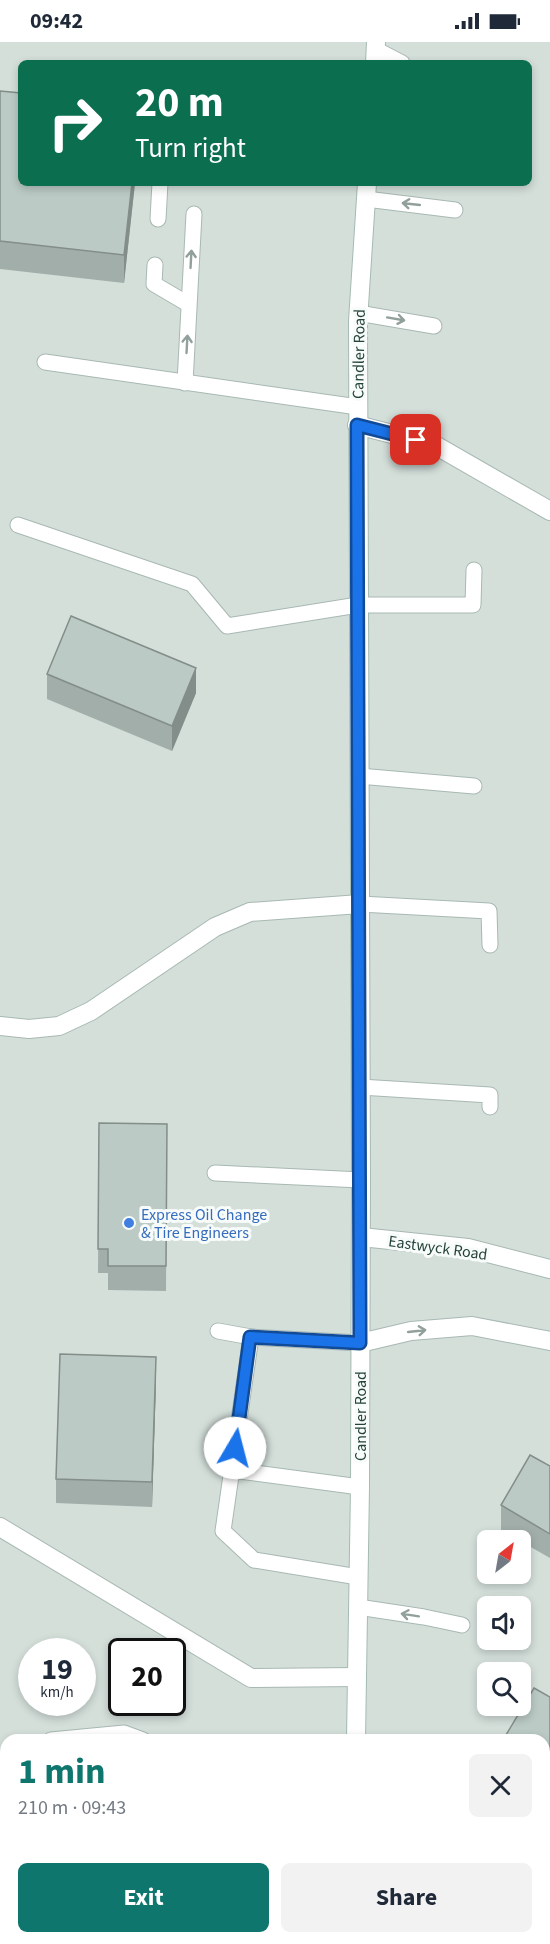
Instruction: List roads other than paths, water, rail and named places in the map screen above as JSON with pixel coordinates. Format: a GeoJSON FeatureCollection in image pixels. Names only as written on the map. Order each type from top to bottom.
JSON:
{"type":"FeatureCollection","features":[{"type":"Feature","properties":{"kind":"main road","name":"Candler Road"},"geometry":{"type":"LineString","coordinates":[[356,1734],[361,1237],[358,313],[367,191]]}},
{"type":"Feature","properties":{"kind":"main road"},"geometry":{"type":"LineString","coordinates":[[358,416],[435,445],[550,511]]}},
{"type":"Feature","properties":{"kind":"main road"},"geometry":{"type":"LineString","coordinates":[[0,1026],[29,1029],[59,1026],[91,1011],[215,927],[250,912],[360,904]]}},
{"type":"Feature","properties":{"kind":"main road","name":"Eastwyck Road"},"geometry":{"type":"LineString","coordinates":[[361,1237],[468,1248],[550,1269]]}},
{"type":"Feature","properties":{"kind":"main road"},"geometry":{"type":"LineString","coordinates":[[360,1343],[411,1331],[472,1326],[546,1336]]}},
{"type":"Feature","properties":{"kind":"main road"},"geometry":{"type":"LineString","coordinates":[[0,1527],[251,1678],[357,1677]]}},
{"type":"Feature","properties":{"kind":"lane"},"geometry":{"type":"LineString","coordinates":[[375,51],[395,60]]}},
{"type":"Feature","properties":{"kind":"lane"},"geometry":{"type":"LineString","coordinates":[[158,219],[160,186]]}},
{"type":"Feature","properties":{"kind":"lane"},"geometry":{"type":"LineString","coordinates":[[367,191],[455,210]]}},
{"type":"Feature","properties":{"kind":"lane"},"geometry":{"type":"LineString","coordinates":[[185,383],[194,214]]}},
{"type":"Feature","properties":{"kind":"lane"},"geometry":{"type":"LineString","coordinates":[[154,265],[154,284],[188,304]]}},
{"type":"Feature","properties":{"kind":"lane"},"geometry":{"type":"LineString","coordinates":[[358,313],[434,326]]}},
{"type":"Feature","properties":{"kind":"lane"},"geometry":{"type":"LineString","coordinates":[[45,363],[185,383],[358,416]]}},
{"type":"Feature","properties":{"kind":"lane"},"geometry":{"type":"LineString","coordinates":[[18,525],[192,584],[227,626],[358,605],[473,605],[474,570]]}},
{"type":"Feature","properties":{"kind":"lane"},"geometry":{"type":"LineString","coordinates":[[359,776],[474,786]]}},
{"type":"Feature","properties":{"kind":"lane"},"geometry":{"type":"LineString","coordinates":[[360,904],[489,911],[490,945]]}},
{"type":"Feature","properties":{"kind":"lane"},"geometry":{"type":"LineString","coordinates":[[360,1087],[490,1095],[490,1107]]}},
{"type":"Feature","properties":{"kind":"lane"},"geometry":{"type":"LineString","coordinates":[[215,1173],[361,1180]]}},
{"type":"Feature","properties":{"kind":"lane"},"geometry":{"type":"LineString","coordinates":[[218,1331],[250,1337],[360,1343]]}},
{"type":"Feature","properties":{"kind":"lane"},"geometry":{"type":"LineString","coordinates":[[250,1337],[223,1531],[254,1560],[358,1577]]}},
{"type":"Feature","properties":{"kind":"lane"},"geometry":{"type":"LineString","coordinates":[[232,1470],[360,1487]]}},
{"type":"Feature","properties":{"kind":"lane"},"geometry":{"type":"LineString","coordinates":[[358,1607],[462,1625]]}},
{"type":"Feature","properties":{"kind":"place","name":"Express Oil Change & Tire Engineers"},"geometry":{"type":"Point","coordinates":[129,1223]}}]}
